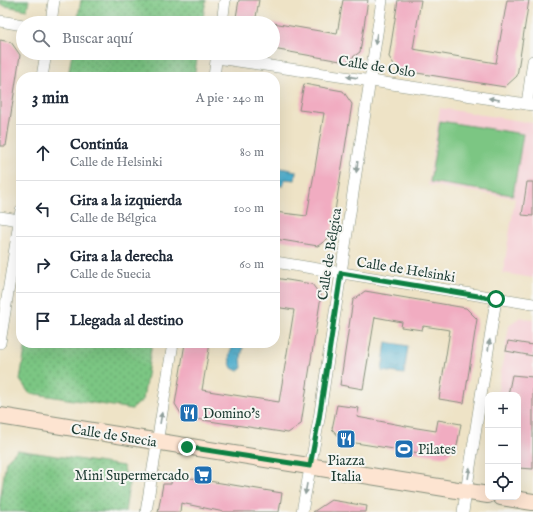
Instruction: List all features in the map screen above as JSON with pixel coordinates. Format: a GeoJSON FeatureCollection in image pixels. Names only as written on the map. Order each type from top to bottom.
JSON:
{"type":"FeatureCollection","features":[{"type":"Feature","properties":{"kind":"street"},"geometry":{"type":"LineString","coordinates":[[52,16],[54,0]]}},
{"type":"Feature","properties":{"kind":"street"},"geometry":{"type":"LineString","coordinates":[[223,16],[225,0]]}},
{"type":"Feature","properties":{"kind":"street","name":"Calle de Bélgica"},"geometry":{"type":"LineString","coordinates":[[302,512],[319,419],[382,0]]}},
{"type":"Feature","properties":{"kind":"street"},"geometry":{"type":"LineString","coordinates":[[0,21],[16,24]]}},
{"type":"Feature","properties":{"kind":"street"},"geometry":{"type":"LineString","coordinates":[[43,72],[45,60]]}},
{"type":"Feature","properties":{"kind":"street"},"geometry":{"type":"LineString","coordinates":[[215,72],[216,60]]}},
{"type":"Feature","properties":{"kind":"street","name":"Calle de Oslo"},"geometry":{"type":"LineString","coordinates":[[248,60],[530,104]]}},
{"type":"Feature","properties":{"kind":"street"},"geometry":{"type":"LineString","coordinates":[[530,104],[533,61]]}},
{"type":"Feature","properties":{"kind":"street"},"geometry":{"type":"LineString","coordinates":[[0,217],[16,215]]}},
{"type":"Feature","properties":{"kind":"street"},"geometry":{"type":"LineString","coordinates":[[0,343],[16,241]]}},
{"type":"Feature","properties":{"kind":"street","name":"Calle de Helsinki"},"geometry":{"type":"LineString","coordinates":[[280,263],[533,304]]}},
{"type":"Feature","properties":{"kind":"street"},"geometry":{"type":"LineString","coordinates":[[463,512],[496,299]]}},
{"type":"Feature","properties":{"kind":"street"},"geometry":{"type":"LineString","coordinates":[[146,512],[172,348]]}},
{"type":"Feature","properties":{"kind":"street","name":"Calle de Suecia"},"geometry":{"type":"LineString","coordinates":[[0,416],[485,495]]}},
{"type":"Feature","properties":{"kind":"street"},"geometry":{"type":"LineString","coordinates":[[520,500],[533,502]]}},
{"type":"Feature","properties":{"kind":"shaded area"},"geometry":{"type":"Polygon","coordinates":[[[440,108],[533,123],[533,278],[503,273],[515,198],[428,185],[440,108]]]}},
{"type":"Feature","properties":{"kind":"shaded area"},"geometry":{"type":"Polygon","coordinates":[[[520,317],[533,320],[533,471],[521,469],[521,392],[498,392],[509,326],[520,317]]]}},
{"type":"Feature","properties":{"kind":"green space"},"geometry":{"type":"Polygon","coordinates":[[[0,0],[29,0],[27,10],[0,5],[0,0]]]}},
{"type":"Feature","properties":{"kind":"green space"},"geometry":{"type":"Polygon","coordinates":[[[81,0],[206,0],[203,16],[78,16],[81,0]]]}},
{"type":"Feature","properties":{"kind":"green space"},"geometry":{"type":"Polygon","coordinates":[[[71,60],[197,60],[195,72],[69,72],[71,60]]]}},
{"type":"Feature","properties":{"kind":"green space"},"geometry":{"type":"Polygon","coordinates":[[[440,121],[523,134],[513,195],[430,182],[440,121]]]}},
{"type":"Feature","properties":{"kind":"green space"},"geometry":{"type":"Polygon","coordinates":[[[25,348],[151,348],[143,400],[132,409],[29,393],[20,380],[25,348]]]}},
{"type":"Feature","properties":{"kind":"green space"},"geometry":{"type":"Polygon","coordinates":[[[17,450],[123,466],[129,484],[125,512],[0,512],[0,501],[6,461],[17,450]]]}},
{"type":"Feature","properties":{"kind":"water"},"geometry":{"type":"Polygon","coordinates":[[[280,168],[296,171],[295,180],[285,179],[283,186],[280,186],[280,168]]]}},
{"type":"Feature","properties":{"kind":"water"},"geometry":{"type":"Polygon","coordinates":[[[386,342],[408,346],[404,374],[382,371],[386,342]]]}},
{"type":"Feature","properties":{"kind":"water"},"geometry":{"type":"Polygon","coordinates":[[[243,348],[241,358],[242,368],[238,371],[232,368],[229,358],[231,349],[243,348]]]}},
{"type":"Feature","properties":{"kind":"building"},"geometry":{"type":"Polygon","coordinates":[[[239,0],[259,0],[256,16],[236,16],[239,0]]]}},
{"type":"Feature","properties":{"kind":"building"},"geometry":{"type":"Polygon","coordinates":[[[343,0],[368,0],[360,52],[346,62],[280,50],[280,24],[337,34],[343,0]]]}},
{"type":"Feature","properties":{"kind":"building"},"geometry":{"type":"Polygon","coordinates":[[[398,0],[421,0],[413,49],[496,63],[507,0],[529,0],[517,76],[505,87],[398,70],[389,57],[398,0]]]}},
{"type":"Feature","properties":{"kind":"building"},"geometry":{"type":"Polygon","coordinates":[[[0,40],[11,42],[16,49],[16,60],[19,60],[17,72],[16,72],[16,81],[6,146],[0,146],[0,40]]]}},
{"type":"Feature","properties":{"kind":"building"},"geometry":{"type":"Polygon","coordinates":[[[304,84],[343,91],[352,104],[331,236],[318,246],[280,240],[280,213],[307,216],[324,113],[299,110],[304,84]]]}},
{"type":"Feature","properties":{"kind":"building"},"geometry":{"type":"Polygon","coordinates":[[[527,182],[533,182],[533,216],[522,215],[527,182]]]}},
{"type":"Feature","properties":{"kind":"building"},"geometry":{"type":"Polygon","coordinates":[[[280,279],[312,284],[321,296],[301,424],[288,433],[183,417],[175,404],[184,348],[209,348],[202,390],[279,402],[294,310],[280,308],[280,279]]]}},
{"type":"Feature","properties":{"kind":"building"},"geometry":{"type":"Polygon","coordinates":[[[365,291],[466,308],[477,319],[464,403],[439,399],[450,330],[423,326],[422,330],[401,327],[402,322],[375,317],[363,389],[340,385],[353,300],[365,291]]]}},
{"type":"Feature","properties":{"kind":"building"},"geometry":{"type":"Polygon","coordinates":[[[508,341],[533,345],[533,356],[506,351],[508,341]]]}},
{"type":"Feature","properties":{"kind":"building"},"geometry":{"type":"Polygon","coordinates":[[[512,375],[533,377],[533,469],[521,468],[521,392],[509,392],[512,375]]]}},
{"type":"Feature","properties":{"kind":"building"},"geometry":{"type":"Polygon","coordinates":[[[337,405],[359,408],[357,417],[436,431],[438,420],[461,424],[457,446],[445,457],[343,441],[332,429],[337,405]]]}},
{"type":"Feature","properties":{"kind":"building"},"geometry":{"type":"Polygon","coordinates":[[[172,475],[282,493],[279,512],[224,512],[181,503],[180,512],[158,512],[163,484],[171,484],[172,475]]]}},
{"type":"Feature","properties":{"kind":"building"},"geometry":{"type":"Polygon","coordinates":[[[331,500],[367,506],[366,512],[313,512],[331,500]]]}},
{"type":"Feature","properties":{"kind":"place","name":"Domino's"},"geometry":{"type":"Point","coordinates":[189,413]}},
{"type":"Feature","properties":{"kind":"place","name":"Piazza Italia"},"geometry":{"type":"Point","coordinates":[346,439]}},
{"type":"Feature","properties":{"kind":"place","name":"Pilates"},"geometry":{"type":"Point","coordinates":[404,449]}},
{"type":"Feature","properties":{"kind":"place","name":"Mini Supermercado"},"geometry":{"type":"Point","coordinates":[203,475]}},
{"type":"Feature","properties":{"kind":"route"},"geometry":{"type":"LineString","coordinates":[[187,447],[310,466],[319,419],[341,273],[496,299]]}}]}
